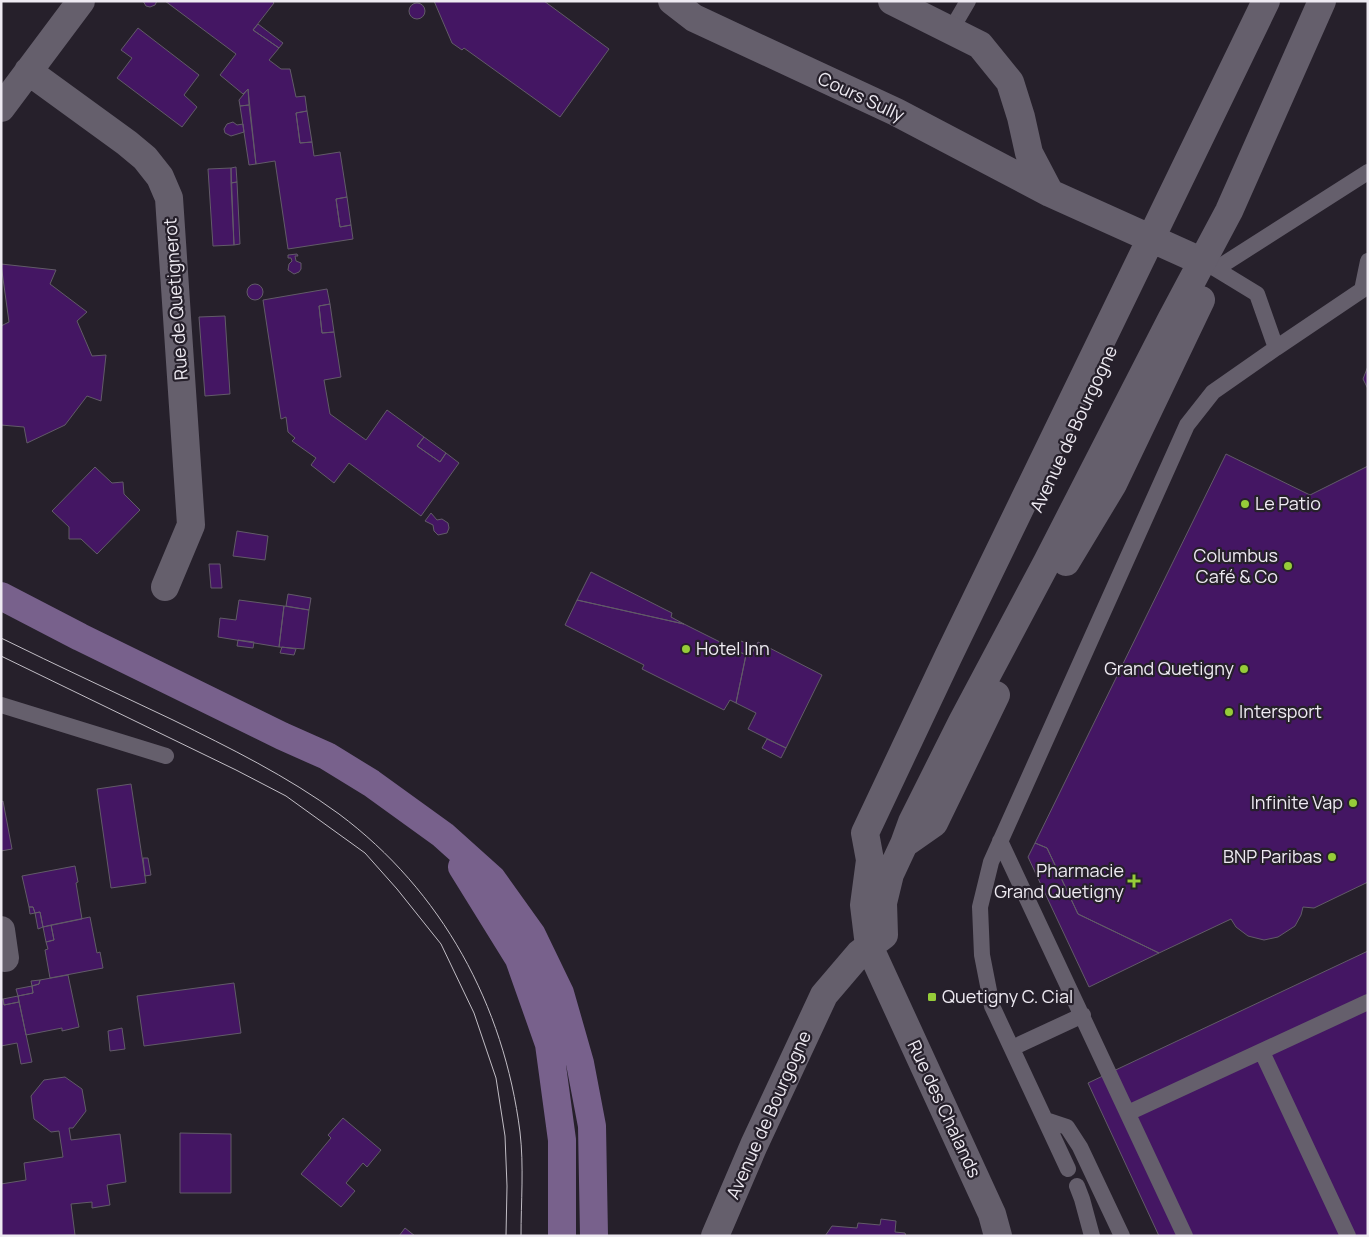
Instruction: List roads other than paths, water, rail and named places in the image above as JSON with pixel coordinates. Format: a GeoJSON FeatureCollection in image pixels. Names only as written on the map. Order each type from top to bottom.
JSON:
{"type":"FeatureCollection","features":[{"type":"Feature","properties":{"kind":"main road"},"geometry":{"type":"LineString","coordinates":[[1,596],[265,728],[327,756],[371,783],[443,835],[492,879],[532,935],[560,993],[580,1063],[592,1126],[594,1236]]}},
{"type":"Feature","properties":{"kind":"main road"},"geometry":{"type":"LineString","coordinates":[[443,835],[519,959],[548,1044],[562,1140],[562,1236]]}},
{"type":"Feature","properties":{"kind":"street"},"geometry":{"type":"LineString","coordinates":[[1,108],[82,1]]}},
{"type":"Feature","properties":{"kind":"street","name":"Cours Sully"},"geometry":{"type":"LineString","coordinates":[[672,1],[694,18],[896,112],[1050,192],[1209,265]]}},
{"type":"Feature","properties":{"kind":"street"},"geometry":{"type":"LineString","coordinates":[[892,1],[980,45],[1010,82],[1029,154],[1050,192]]}},
{"type":"Feature","properties":{"kind":"street","name":"Avenue de Bourgogne"},"geometry":{"type":"LineString","coordinates":[[886,984],[877,940],[864,906],[870,860],[1135,302],[1158,241],[1266,1]]}},
{"type":"Feature","properties":{"kind":"street","name":"Avenue de Bourgogne"},"geometry":{"type":"LineString","coordinates":[[1158,241],[1198,182],[1286,1]]}},
{"type":"Feature","properties":{"kind":"street","name":"Avenue de Bourgogne"},"geometry":{"type":"LineString","coordinates":[[1209,265],[1229,211],[1322,1]]}},
{"type":"Feature","properties":{"kind":"street","name":"Avenue de Bourgogne"},"geometry":{"type":"LineString","coordinates":[[716,1236],[754,1145],[824,995],[859,954],[877,940],[890,874],[912,822],[962,722],[1047,562],[1270,157],[1339,1]]}},
{"type":"Feature","properties":{"kind":"street","name":"Rue de Quetignerot"},"geometry":{"type":"LineString","coordinates":[[28,71],[145,158],[160,177],[169,198],[191,525],[165,587]]}},
{"type":"Feature","properties":{"kind":"street"},"geometry":{"type":"LineString","coordinates":[[1,930],[6,958]]}},
{"type":"Feature","properties":{"kind":"street","name":"Rue des Chalands"},"geometry":{"type":"LineString","coordinates":[[886,984],[992,1214],[998,1236]]}},
{"type":"Feature","properties":{"kind":"lane"},"geometry":{"type":"LineString","coordinates":[[951,30],[968,1]]}},
{"type":"Feature","properties":{"kind":"lane"},"geometry":{"type":"LineString","coordinates":[[1276,348],[1257,294],[1209,265],[1368,172]]}},
{"type":"Feature","properties":{"kind":"lane"},"geometry":{"type":"LineString","coordinates":[[1068,1169],[992,1006],[982,955],[980,907],[991,862],[1187,425],[1213,392],[1362,290],[1368,261]]}},
{"type":"Feature","properties":{"kind":"lane"},"geometry":{"type":"LineString","coordinates":[[1,705],[166,756]]}},
{"type":"Feature","properties":{"kind":"lane"},"geometry":{"type":"LineString","coordinates":[[1000,841],[1185,1236]]}},
{"type":"Feature","properties":{"kind":"lane"},"geometry":{"type":"LineString","coordinates":[[1128,1114],[1368,1002]]}},
{"type":"Feature","properties":{"kind":"lane"},"geometry":{"type":"LineString","coordinates":[[1012,1048],[1083,1015]]}},
{"type":"Feature","properties":{"kind":"lane"},"geometry":{"type":"LineString","coordinates":[[1262,1052],[1348,1236]]}},
{"type":"Feature","properties":{"kind":"lane"},"geometry":{"type":"LineString","coordinates":[[1046,1120],[1067,1126],[1080,1147],[1122,1236]]}},
{"type":"Feature","properties":{"kind":"lane"},"geometry":{"type":"LineString","coordinates":[[1077,1186],[1092,1236]]}},
{"type":"Feature","properties":{"kind":"tram line"},"geometry":{"type":"LineString","coordinates":[[1,638],[237,752],[279,775],[339,814],[376,845],[408,878],[437,915],[462,954],[483,996],[499,1040],[512,1085],[520,1132],[522,1171],[521,1236]]}},
{"type":"Feature","properties":{"kind":"tram line"},"geometry":{"type":"LineString","coordinates":[[1,656],[286,796],[365,853],[397,889],[441,944],[474,1013],[496,1078],[505,1136],[506,1236]]}},
{"type":"Feature","properties":{"kind":"place","name":"Le Patio"},"geometry":{"type":"Point","coordinates":[1245,504]}},
{"type":"Feature","properties":{"kind":"place","name":"Columbus Café & Co"},"geometry":{"type":"Point","coordinates":[1288,566]}},
{"type":"Feature","properties":{"kind":"place","name":"Hotel Inn"},"geometry":{"type":"Point","coordinates":[686,649]}},
{"type":"Feature","properties":{"kind":"place","name":"Grand Quetigny"},"geometry":{"type":"Point","coordinates":[1244,669]}},
{"type":"Feature","properties":{"kind":"place","name":"Intersport"},"geometry":{"type":"Point","coordinates":[1229,712]}},
{"type":"Feature","properties":{"kind":"place","name":"Infinite Vap"},"geometry":{"type":"Point","coordinates":[1353,803]}},
{"type":"Feature","properties":{"kind":"place","name":"BNP Paribas"},"geometry":{"type":"Point","coordinates":[1332,857]}},
{"type":"Feature","properties":{"kind":"place","name":"Pharmacie Grand Quetigny"},"geometry":{"type":"Point","coordinates":[1134,881]}},
{"type":"Feature","properties":{"kind":"place","name":"Quetigny C. Cial"},"geometry":{"type":"Point","coordinates":[932,997]}}]}
